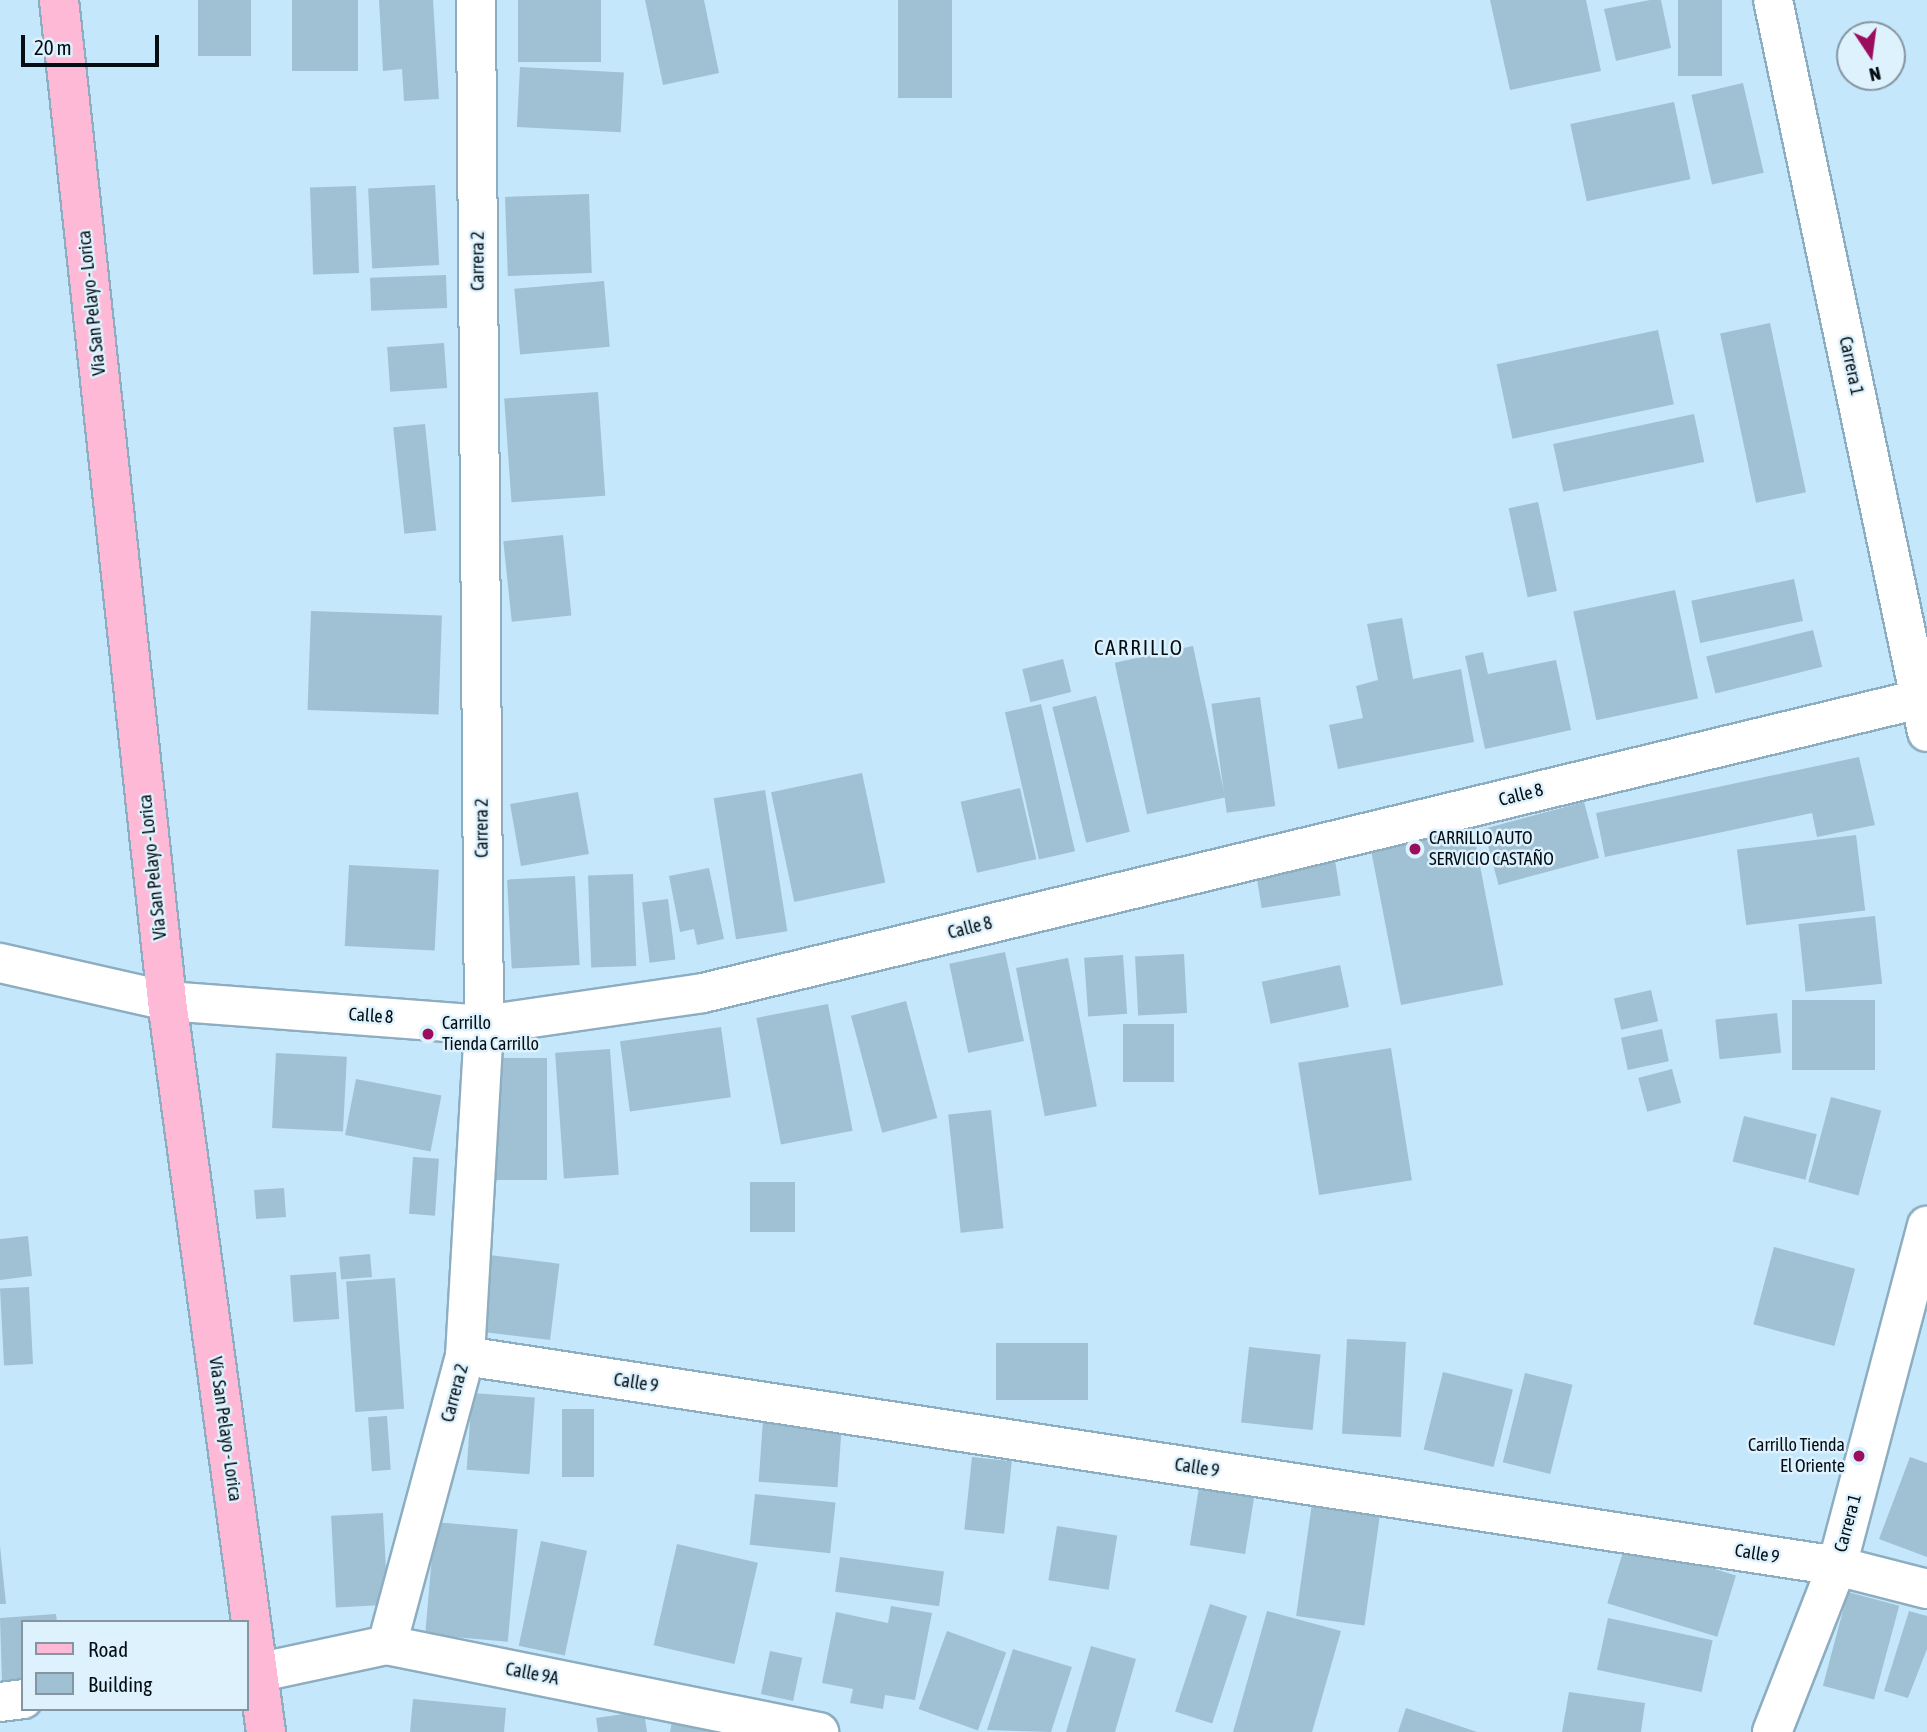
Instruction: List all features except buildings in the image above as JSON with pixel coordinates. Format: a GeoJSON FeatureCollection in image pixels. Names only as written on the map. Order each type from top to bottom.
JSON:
{"type":"FeatureCollection","features":[{"type":"Feature","properties":{"kind":"main road","name":"Vía San Pelayo - Lorica"},"geometry":{"type":"LineString","coordinates":[[59,0],[167,1001],[245,1620]]}},
{"type":"Feature","properties":{"kind":"main road","name":"Vía San Pelayo - Lorica"},"geometry":{"type":"LineString","coordinates":[[248,1642],[265,1732]]}},
{"type":"Feature","properties":{"kind":"street","name":"Carrera 2"},"geometry":{"type":"LineString","coordinates":[[387,1645],[465,1356],[484,1024],[476,0]]}},
{"type":"Feature","properties":{"kind":"street","name":"Carrera 1"},"geometry":{"type":"LineString","coordinates":[[1773,0],[1925,709]]}},
{"type":"Feature","properties":{"kind":"street","name":"Calle 8"},"geometry":{"type":"LineString","coordinates":[[0,963],[167,1001],[484,1024],[703,993],[1925,709]]}},
{"type":"Feature","properties":{"kind":"street","name":"Carrera 1"},"geometry":{"type":"LineString","coordinates":[[1772,1732],[1837,1566],[1927,1226]]}},
{"type":"Feature","properties":{"kind":"street","name":"Calle 9"},"geometry":{"type":"LineString","coordinates":[[465,1356],[1837,1566],[1927,1589]]}},
{"type":"Feature","properties":{"kind":"street","name":"Calle 9A"},"geometry":{"type":"LineString","coordinates":[[252,1674],[387,1645],[819,1732]]}},
{"type":"Feature","properties":{"kind":"street"},"geometry":{"type":"LineString","coordinates":[[0,1702],[21,1699]]}},
{"type":"Feature","properties":{"kind":"place","name":"CARRILLO AUTO SERVICIO CASTAÑO"},"geometry":{"type":"Point","coordinates":[1415,849]}},
{"type":"Feature","properties":{"kind":"place","name":"Carrillo Tienda Carrillo"},"geometry":{"type":"Point","coordinates":[428,1034]}},
{"type":"Feature","properties":{"kind":"place","name":"Carrillo Tienda El Oriente"},"geometry":{"type":"Point","coordinates":[1859,1456]}},
{"type":"Feature","properties":{"kind":"district","name":"CARRILLO"},"geometry":{"type":"Point","coordinates":[1139,647]}}]}
